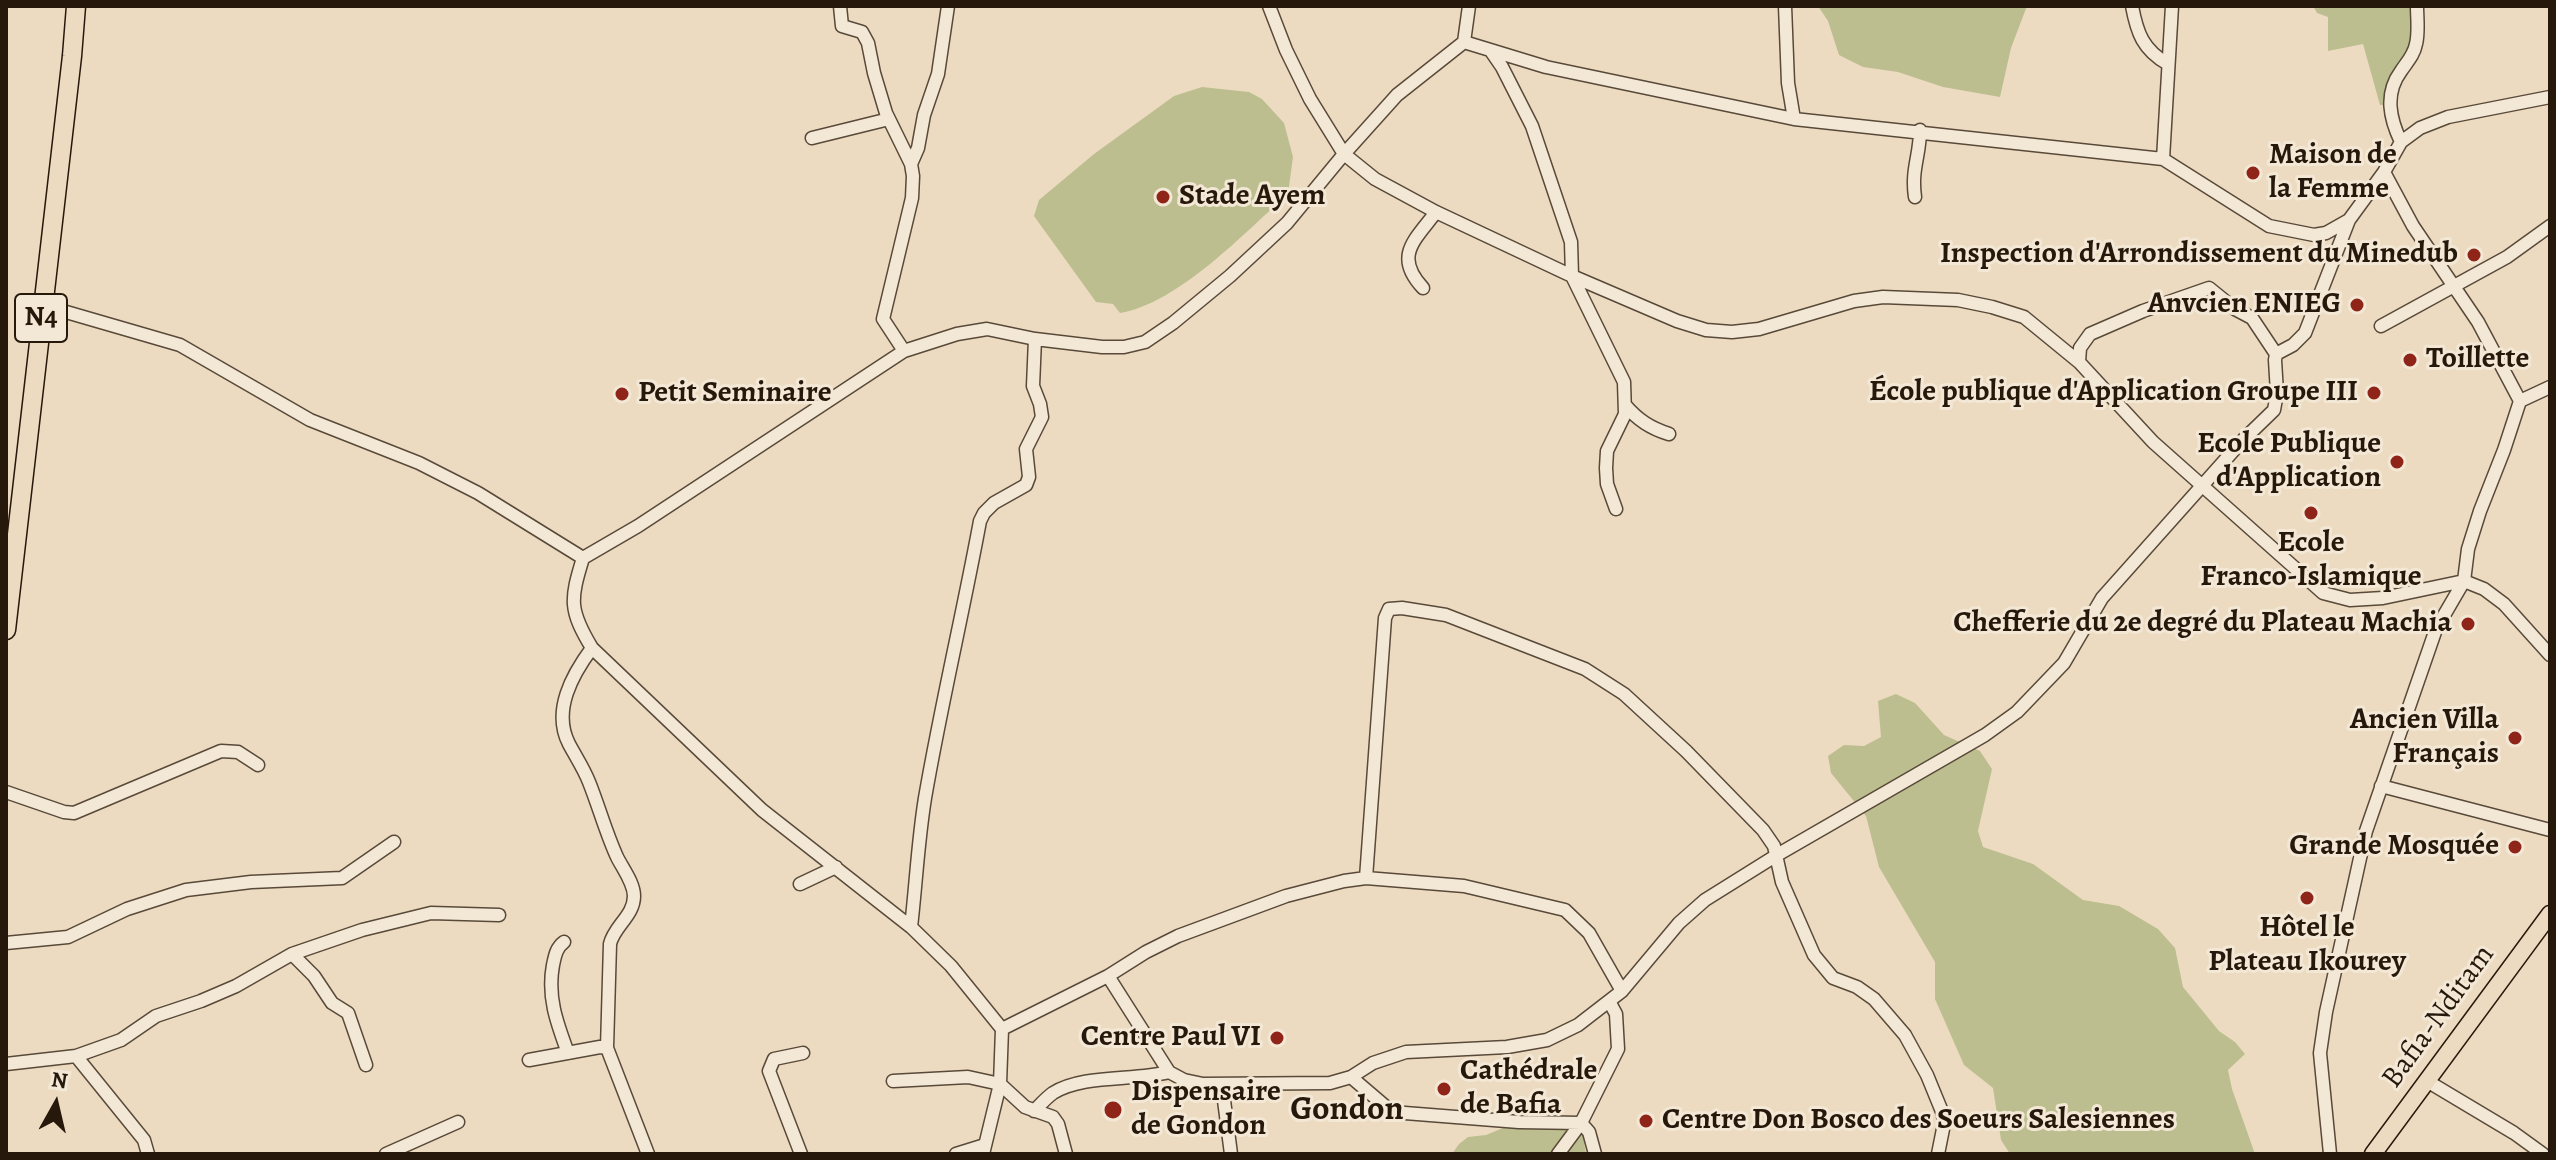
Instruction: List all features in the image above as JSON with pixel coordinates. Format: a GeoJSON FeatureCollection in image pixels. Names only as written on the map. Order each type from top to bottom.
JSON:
{"type":"FeatureCollection","features":[{"type":"Feature","properties":{"kind":"highway","name":"N4"},"geometry":{"type":"LineString","coordinates":[[6,630],[76,6]]}},
{"type":"Feature","properties":{"kind":"main road","name":"Bafia-Nditam"},"geometry":{"type":"LineString","coordinates":[[2373,1154],[2550,914]]}},
{"type":"Feature","properties":{"kind":"street"},"geometry":{"type":"LineString","coordinates":[[840,6],[842,26],[862,32],[868,43],[889,119],[911,164],[912,198],[883,319],[904,351]]}},
{"type":"Feature","properties":{"kind":"street"},"geometry":{"type":"LineString","coordinates":[[911,164],[938,74],[948,6]]}},
{"type":"Feature","properties":{"kind":"street"},"geometry":{"type":"LineString","coordinates":[[1269,6],[1310,99],[1344,154],[1375,179],[1436,212],[1572,276],[1677,321],[1706,330],[1732,332],[1759,329],[1854,301],[1883,297],[1958,300],[2024,317],[2079,362],[2153,442],[2323,593],[2350,600],[2383,598],[2464,581],[2484,589],[2504,604],[2550,655]]}},
{"type":"Feature","properties":{"kind":"street"},"geometry":{"type":"LineString","coordinates":[[956,1154],[984,1149],[1000,1084],[1002,1029],[951,966],[911,927],[762,810],[592,648],[576,622],[574,609],[574,589],[583,558],[638,526],[904,351],[972,331],[996,331],[1102,347],[1124,347],[1145,342],[1230,276],[1287,223],[1397,95],[1464,42],[1469,6]]}},
{"type":"Feature","properties":{"kind":"street"},"geometry":{"type":"LineString","coordinates":[[1785,6],[1785,44],[1794,119]]}},
{"type":"Feature","properties":{"kind":"street"},"geometry":{"type":"LineString","coordinates":[[2132,6],[2138,33],[2145,46],[2168,64]]}},
{"type":"Feature","properties":{"kind":"street"},"geometry":{"type":"LineString","coordinates":[[2163,159],[2172,6]]}},
{"type":"Feature","properties":{"kind":"street"},"geometry":{"type":"LineString","coordinates":[[2401,142],[2393,125],[2390,97],[2394,82],[2410,60],[2416,44],[2417,6]]}},
{"type":"Feature","properties":{"kind":"street"},"geometry":{"type":"LineString","coordinates":[[1464,42],[1546,67],[1794,119],[1920,130],[2163,159],[2269,226],[2314,235],[2326,233],[2349,220]]}},
{"type":"Feature","properties":{"kind":"street"},"geometry":{"type":"LineString","coordinates":[[1491,51],[1532,126],[1571,242],[1572,276],[1624,382],[1625,414],[1607,451],[1607,484],[1616,509]]}},
{"type":"Feature","properties":{"kind":"street"},"geometry":{"type":"LineString","coordinates":[[2276,354],[2293,345],[2305,333],[2349,220],[2384,172],[2401,142],[2420,128],[2448,117],[2550,97]]}},
{"type":"Feature","properties":{"kind":"street"},"geometry":{"type":"LineString","coordinates":[[812,138],[889,119]]}},
{"type":"Feature","properties":{"kind":"street"},"geometry":{"type":"LineString","coordinates":[[1915,197],[1913,168],[1920,130]]}},
{"type":"Feature","properties":{"kind":"street"},"geometry":{"type":"LineString","coordinates":[[2330,1154],[2320,1053],[2345,918],[2366,831],[2436,629],[2464,581],[2468,549],[2520,401],[2478,322],[2413,226],[2384,172]]}},
{"type":"Feature","properties":{"kind":"street"},"geometry":{"type":"LineString","coordinates":[[1423,288],[1416,281],[1407,258],[1409,249],[1436,212]]}},
{"type":"Feature","properties":{"kind":"street"},"geometry":{"type":"LineString","coordinates":[[2381,326],[2507,257],[2550,226]]}},
{"type":"Feature","properties":{"kind":"street"},"geometry":{"type":"LineString","coordinates":[[1108,976],[1169,1072],[1184,1080],[1222,1085],[1330,1083],[1406,1052],[1507,1047],[1547,1040],[1578,1025],[1622,991],[1679,923],[1705,900],[1963,748],[2017,712],[2064,663],[2102,598],[2242,441],[2274,410],[2276,354],[2252,318],[2209,288],[2090,334],[2080,348],[2079,362]]}},
{"type":"Feature","properties":{"kind":"street"},"geometry":{"type":"LineString","coordinates":[[42,305],[180,345],[310,420],[419,463],[478,493],[583,558]]}},
{"type":"Feature","properties":{"kind":"street"},"geometry":{"type":"LineString","coordinates":[[911,927],[924,807],[980,521],[994,503],[1026,485],[1029,477],[1026,449],[1041,423],[1040,404],[1033,386],[1035,339]]}},
{"type":"Feature","properties":{"kind":"street"},"geometry":{"type":"LineString","coordinates":[[2520,401],[2550,387]]}},
{"type":"Feature","properties":{"kind":"street"},"geometry":{"type":"LineString","coordinates":[[1625,405],[1651,429],[1669,434]]}},
{"type":"Feature","properties":{"kind":"street"},"geometry":{"type":"LineString","coordinates":[[1366,878],[1385,618],[1389,609],[1446,615],[1585,669],[1624,694],[1686,751],[1763,830],[1777,855],[1782,882],[1814,955],[1833,978],[1857,987],[1874,999],[1905,1035],[1918,1058],[1943,1114],[1938,1154]]}},
{"type":"Feature","properties":{"kind":"street"},"geometry":{"type":"LineString","coordinates":[[592,648],[571,681],[562,717],[569,745],[590,784],[633,891],[631,911],[614,932],[610,944],[607,1048],[648,1154]]}},
{"type":"Feature","properties":{"kind":"street"},"geometry":{"type":"LineString","coordinates":[[6,792],[74,813],[221,751],[238,752],[258,765]]}},
{"type":"Feature","properties":{"kind":"street"},"geometry":{"type":"LineString","coordinates":[[2381,786],[2550,830]]}},
{"type":"Feature","properties":{"kind":"street"},"geometry":{"type":"LineString","coordinates":[[6,943],[68,937],[127,909],[186,890],[251,882],[342,878],[394,842]]}},
{"type":"Feature","properties":{"kind":"street"},"geometry":{"type":"LineString","coordinates":[[800,884],[836,867]]}},
{"type":"Feature","properties":{"kind":"street"},"geometry":{"type":"LineString","coordinates":[[1002,1029],[1108,976],[1178,936],[1269,902],[1366,878],[1464,886],[1565,910],[1589,933],[1622,991]]}},
{"type":"Feature","properties":{"kind":"street"},"geometry":{"type":"LineString","coordinates":[[6,1064],[76,1056],[121,1040],[156,1016],[236,986],[292,954],[362,930],[431,913],[499,915]]}},
{"type":"Feature","properties":{"kind":"street"},"geometry":{"type":"LineString","coordinates":[[564,942],[556,952],[550,992],[568,1053]]}},
{"type":"Feature","properties":{"kind":"street"},"geometry":{"type":"LineString","coordinates":[[292,954],[314,976],[332,1003],[348,1013],[366,1065]]}},
{"type":"Feature","properties":{"kind":"street"},"geometry":{"type":"LineString","coordinates":[[1558,1154],[1581,1123],[1618,1049],[1616,1014],[1609,1001]]}},
{"type":"Feature","properties":{"kind":"street"},"geometry":{"type":"LineString","coordinates":[[529,1060],[607,1048]]}},
{"type":"Feature","properties":{"kind":"street"},"geometry":{"type":"LineString","coordinates":[[801,1154],[769,1071],[774,1059],[803,1053]]}},
{"type":"Feature","properties":{"kind":"street"},"geometry":{"type":"LineString","coordinates":[[76,1056],[144,1140],[148,1154]]}},
{"type":"Feature","properties":{"kind":"street"},"geometry":{"type":"LineString","coordinates":[[1034,1111],[1054,1092],[1077,1085],[1100,1079],[1169,1072]]}},
{"type":"Feature","properties":{"kind":"street"},"geometry":{"type":"LineString","coordinates":[[893,1081],[968,1077],[1000,1084],[1013,1099],[1053,1117],[1066,1154]]}},
{"type":"Feature","properties":{"kind":"street"},"geometry":{"type":"LineString","coordinates":[[1351,1077],[1392,1112],[1519,1122],[1581,1123],[1589,1132],[1595,1154]]}},
{"type":"Feature","properties":{"kind":"street"},"geometry":{"type":"LineString","coordinates":[[2427,1081],[2543,1154]]}},
{"type":"Feature","properties":{"kind":"street"},"geometry":{"type":"LineString","coordinates":[[1222,1085],[1231,1154]]}},
{"type":"Feature","properties":{"kind":"street"},"geometry":{"type":"LineString","coordinates":[[386,1154],[458,1122]]}},
{"type":"Feature","properties":{"kind":"green space"},"geometry":{"type":"Polygon","coordinates":[[[1818,6],[2027,6],[2011,48],[2000,97],[1943,87],[1898,72],[1863,67],[1839,55],[1828,21],[1818,6]]]}},
{"type":"Feature","properties":{"kind":"green space"},"geometry":{"type":"Polygon","coordinates":[[[2313,6],[2414,6],[2414,36],[2387,105],[2380,105],[2363,44],[2328,51],[2328,17],[2317,13],[2313,6]]]}},
{"type":"Feature","properties":{"kind":"green space","name":"Stade Ayem"},"geometry":{"type":"Polygon","coordinates":[[[1202,87],[1249,92],[1262,99],[1284,123],[1293,157],[1288,194],[1187,281],[1142,307],[1120,313],[1113,304],[1096,302],[1034,216],[1039,200],[1094,154],[1174,96],[1202,87]]]}},
{"type":"Feature","properties":{"kind":"green space"},"geometry":{"type":"Polygon","coordinates":[[[1896,694],[1915,703],[1944,735],[1980,751],[1992,769],[1978,831],[1983,847],[2033,864],[2083,900],[2119,906],[2158,929],[2175,948],[2183,987],[2219,1031],[2245,1054],[2228,1070],[2255,1154],[2010,1154],[2001,1140],[1993,1088],[1964,1065],[1935,999],[1935,962],[1879,867],[1866,816],[1831,773],[1828,756],[1844,745],[1864,746],[1881,737],[1878,701],[1896,694]]]}},
{"type":"Feature","properties":{"kind":"green space"},"geometry":{"type":"Polygon","coordinates":[[[1574,1120],[1583,1136],[1586,1154],[1452,1154],[1468,1137],[1486,1135],[1503,1128],[1574,1120]]]}},
{"type":"Feature","properties":{"kind":"place","name":"Maison de la Femme"},"geometry":{"type":"Point","coordinates":[2253,173]}},
{"type":"Feature","properties":{"kind":"place","name":"Stade Ayem"},"geometry":{"type":"Point","coordinates":[1163,197]}},
{"type":"Feature","properties":{"kind":"place","name":"Inspection d'Arrondissement du Minedub"},"geometry":{"type":"Point","coordinates":[2474,255]}},
{"type":"Feature","properties":{"kind":"place","name":"Anvcien ENIEG"},"geometry":{"type":"Point","coordinates":[2357,305]}},
{"type":"Feature","properties":{"kind":"place","name":"Toillette"},"geometry":{"type":"Point","coordinates":[2410,360]}},
{"type":"Feature","properties":{"kind":"place","name":"École publique d'Application Groupe III"},"geometry":{"type":"Point","coordinates":[2374,393]}},
{"type":"Feature","properties":{"kind":"place","name":"Petit Seminaire"},"geometry":{"type":"Point","coordinates":[622,394]}},
{"type":"Feature","properties":{"kind":"place","name":"Ecole Publique d'Application"},"geometry":{"type":"Point","coordinates":[2397,462]}},
{"type":"Feature","properties":{"kind":"place","name":"Ecole Franco-Islamique"},"geometry":{"type":"Point","coordinates":[2311,513]}},
{"type":"Feature","properties":{"kind":"place","name":"Chefferie du 2e degré du Plateau Machia"},"geometry":{"type":"Point","coordinates":[2468,624]}},
{"type":"Feature","properties":{"kind":"place","name":"Ancien Villa Français"},"geometry":{"type":"Point","coordinates":[2515,738]}},
{"type":"Feature","properties":{"kind":"place","name":"Grande Mosquée"},"geometry":{"type":"Point","coordinates":[2515,847]}},
{"type":"Feature","properties":{"kind":"place","name":"Hôtel le Plateau Ikourey"},"geometry":{"type":"Point","coordinates":[2307,898]}},
{"type":"Feature","properties":{"kind":"place","name":"Centre Paul VI"},"geometry":{"type":"Point","coordinates":[1277,1038]}},
{"type":"Feature","properties":{"kind":"place","name":"Cathédrale de Bafia"},"geometry":{"type":"Point","coordinates":[1444,1089]}},
{"type":"Feature","properties":{"kind":"place","name":"Dispensaire de Gondon"},"geometry":{"type":"Point","coordinates":[1113,1110]}},
{"type":"Feature","properties":{"kind":"place","name":"Centre Don Bosco des Soeurs Salesiennes"},"geometry":{"type":"Point","coordinates":[1646,1121]}},
{"type":"Feature","properties":{"kind":"district","name":"Gondon"},"geometry":{"type":"Point","coordinates":[1347,1111]}}]}
